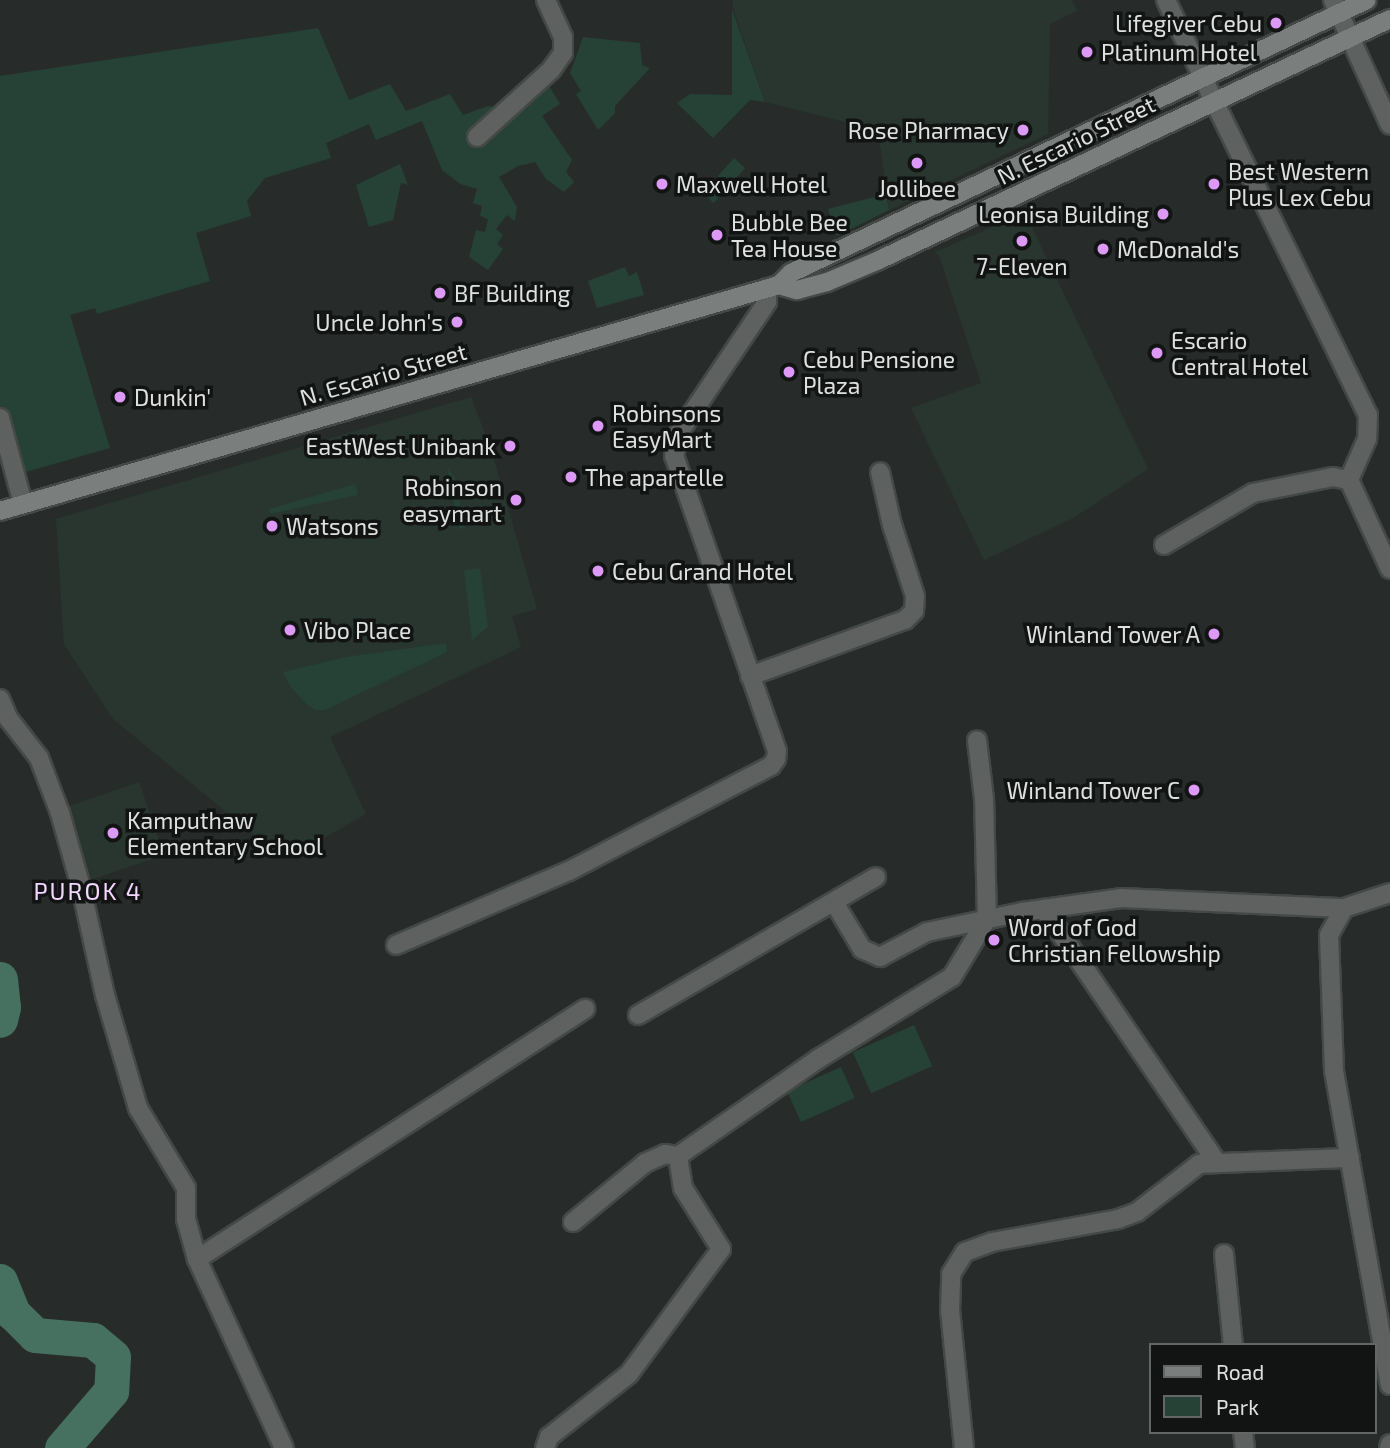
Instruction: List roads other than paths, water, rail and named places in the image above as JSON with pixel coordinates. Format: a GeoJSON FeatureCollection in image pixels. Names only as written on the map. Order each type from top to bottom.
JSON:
{"type":"FeatureCollection","features":[{"type":"Feature","properties":{"kind":"main road","name":"N. Escario Street"},"geometry":{"type":"LineString","coordinates":[[0,511],[773,287],[791,273],[1203,78],[1336,7],[1367,0]]}},
{"type":"Feature","properties":{"kind":"main road","name":"N. Escario Street"},"geometry":{"type":"LineString","coordinates":[[773,287],[797,290],[858,269],[1390,19]]}},
{"type":"Feature","properties":{"kind":"street"},"geometry":{"type":"LineString","coordinates":[[477,137],[551,70],[563,53],[563,37],[546,0]]}},
{"type":"Feature","properties":{"kind":"street"},"geometry":{"type":"LineString","coordinates":[[1166,0],[1213,102],[1368,415],[1367,439],[1349,480],[1390,569]]}},
{"type":"Feature","properties":{"kind":"street"},"geometry":{"type":"LineString","coordinates":[[1336,7],[1390,125]]}},
{"type":"Feature","properties":{"kind":"street"},"geometry":{"type":"LineString","coordinates":[[396,945],[569,871],[771,766],[776,760],[777,751],[674,456],[680,431],[768,302],[773,287]]}},
{"type":"Feature","properties":{"kind":"street"},"geometry":{"type":"LineString","coordinates":[[0,418],[23,504]]}},
{"type":"Feature","properties":{"kind":"street"},"geometry":{"type":"LineString","coordinates":[[750,676],[905,620],[914,611],[915,596],[892,526],[880,472]]}},
{"type":"Feature","properties":{"kind":"street"},"geometry":{"type":"LineString","coordinates":[[1164,545],[1253,493],[1333,477],[1349,480]]}},
{"type":"Feature","properties":{"kind":"street"},"geometry":{"type":"LineString","coordinates":[[0,699],[8,718],[39,758],[60,813],[93,933],[105,995],[138,1108],[186,1188],[186,1220],[197,1259],[284,1448]]}},
{"type":"Feature","properties":{"kind":"street"},"geometry":{"type":"LineString","coordinates":[[573,1222],[645,1163],[665,1154],[678,1156],[818,1059],[952,977],[987,919],[983,789],[977,740]]}},
{"type":"Feature","properties":{"kind":"street"},"geometry":{"type":"LineString","coordinates":[[638,1015],[876,877]]}},
{"type":"Feature","properties":{"kind":"street"},"geometry":{"type":"LineString","coordinates":[[834,902],[862,949],[880,957],[927,932],[1044,909],[1121,898],[1344,908],[1390,893]]}},
{"type":"Feature","properties":{"kind":"street"},"geometry":{"type":"LineString","coordinates":[[1344,908],[1329,935],[1328,961],[1335,1071],[1390,1385]]}},
{"type":"Feature","properties":{"kind":"street"},"geometry":{"type":"LineString","coordinates":[[1044,909],[1216,1161]]}},
{"type":"Feature","properties":{"kind":"street"},"geometry":{"type":"LineString","coordinates":[[197,1259],[585,1009]]}},
{"type":"Feature","properties":{"kind":"street"},"geometry":{"type":"LineString","coordinates":[[545,1448],[549,1437],[629,1374],[721,1249],[682,1188],[678,1156]]}},
{"type":"Feature","properties":{"kind":"street"},"geometry":{"type":"LineString","coordinates":[[964,1448],[950,1311],[951,1274],[965,1252],[992,1242],[1118,1219],[1137,1212],[1199,1164],[1216,1161],[1350,1158]]}},
{"type":"Feature","properties":{"kind":"street"},"geometry":{"type":"LineString","coordinates":[[1224,1254],[1233,1343]]}},
{"type":"Feature","properties":{"kind":"waterway"},"geometry":{"type":"LineString","coordinates":[[0,979],[3,1007],[0,1020]]}},
{"type":"Feature","properties":{"kind":"waterway"},"geometry":{"type":"LineString","coordinates":[[0,1281],[13,1313],[35,1335],[93,1340],[113,1357],[111,1391],[62,1448]]}},
{"type":"Feature","properties":{"kind":"place","name":"Lifegiver Cebu"},"geometry":{"type":"Point","coordinates":[1276,23]}},
{"type":"Feature","properties":{"kind":"place","name":"Platinum Hotel"},"geometry":{"type":"Point","coordinates":[1087,52]}},
{"type":"Feature","properties":{"kind":"place","name":"Rose Pharmacy"},"geometry":{"type":"Point","coordinates":[1023,130]}},
{"type":"Feature","properties":{"kind":"place","name":"Jollibee"},"geometry":{"type":"Point","coordinates":[917,163]}},
{"type":"Feature","properties":{"kind":"place","name":"Maxwell Hotel"},"geometry":{"type":"Point","coordinates":[662,184]}},
{"type":"Feature","properties":{"kind":"place","name":"Best Western Plus Lex Cebu"},"geometry":{"type":"Point","coordinates":[1214,184]}},
{"type":"Feature","properties":{"kind":"place","name":"Leonisa Building"},"geometry":{"type":"Point","coordinates":[1163,214]}},
{"type":"Feature","properties":{"kind":"place","name":"Bubble Bee Tea House"},"geometry":{"type":"Point","coordinates":[717,235]}},
{"type":"Feature","properties":{"kind":"place","name":"7-Eleven"},"geometry":{"type":"Point","coordinates":[1022,241]}},
{"type":"Feature","properties":{"kind":"place","name":"McDonald's"},"geometry":{"type":"Point","coordinates":[1103,249]}},
{"type":"Feature","properties":{"kind":"place","name":"BF Building"},"geometry":{"type":"Point","coordinates":[440,293]}},
{"type":"Feature","properties":{"kind":"place","name":"Uncle John's"},"geometry":{"type":"Point","coordinates":[457,322]}},
{"type":"Feature","properties":{"kind":"place","name":"Escario Central Hotel"},"geometry":{"type":"Point","coordinates":[1157,353]}},
{"type":"Feature","properties":{"kind":"place","name":"Cebu Pensione Plaza"},"geometry":{"type":"Point","coordinates":[789,372]}},
{"type":"Feature","properties":{"kind":"place","name":"Dunkin'"},"geometry":{"type":"Point","coordinates":[120,397]}},
{"type":"Feature","properties":{"kind":"place","name":"Robinsons EasyMart"},"geometry":{"type":"Point","coordinates":[598,426]}},
{"type":"Feature","properties":{"kind":"place","name":"EastWest Unibank"},"geometry":{"type":"Point","coordinates":[510,446]}},
{"type":"Feature","properties":{"kind":"place","name":"The apartelle"},"geometry":{"type":"Point","coordinates":[571,477]}},
{"type":"Feature","properties":{"kind":"place","name":"Robinson easymart"},"geometry":{"type":"Point","coordinates":[516,500]}},
{"type":"Feature","properties":{"kind":"place","name":"Watsons"},"geometry":{"type":"Point","coordinates":[272,526]}},
{"type":"Feature","properties":{"kind":"place","name":"Cebu Grand Hotel"},"geometry":{"type":"Point","coordinates":[598,571]}},
{"type":"Feature","properties":{"kind":"place","name":"Vibo Place"},"geometry":{"type":"Point","coordinates":[290,630]}},
{"type":"Feature","properties":{"kind":"place","name":"Winland Tower A"},"geometry":{"type":"Point","coordinates":[1214,634]}},
{"type":"Feature","properties":{"kind":"place","name":"Winland Tower C"},"geometry":{"type":"Point","coordinates":[1194,790]}},
{"type":"Feature","properties":{"kind":"place","name":"Kamputhaw Elementary School"},"geometry":{"type":"Point","coordinates":[113,833]}},
{"type":"Feature","properties":{"kind":"place","name":"Word of God Christian Fellowship"},"geometry":{"type":"Point","coordinates":[994,940]}},
{"type":"Feature","properties":{"kind":"district","name":"PUROK 4"},"geometry":{"type":"Point","coordinates":[88,891]}}]}
